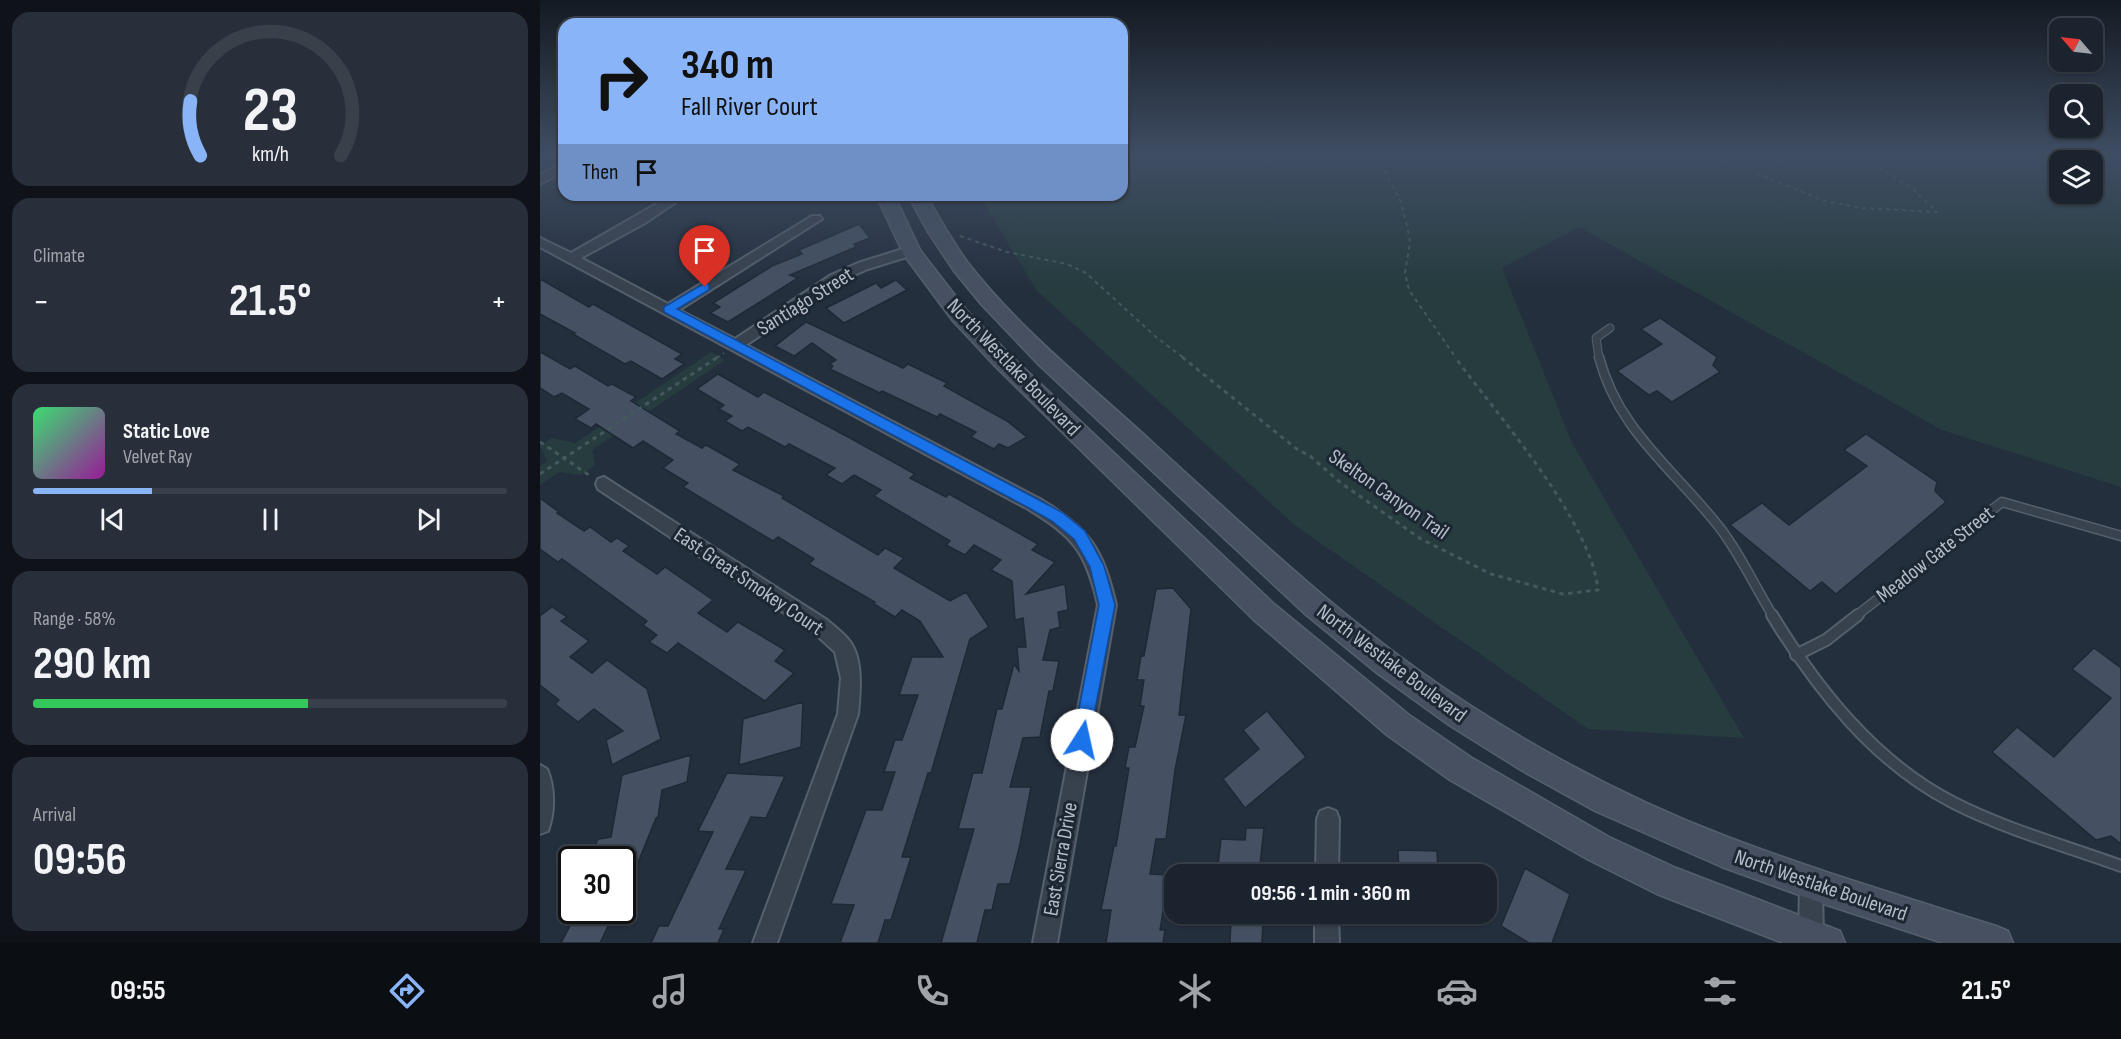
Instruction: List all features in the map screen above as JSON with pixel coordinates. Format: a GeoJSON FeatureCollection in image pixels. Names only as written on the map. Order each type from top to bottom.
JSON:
{"type":"FeatureCollection","features":[{"type":"Feature","properties":{"kind":"main road","name":"North Westlake Boulevard"},"geometry":{"type":"LineString","coordinates":[[888,201],[911,251],[960,316],[1003,361],[1264,612],[1398,725],[1461,768],[1598,848],[1669,882],[1817,941]]}},
{"type":"Feature","properties":{"kind":"main road","name":"North Westlake Boulevard"},"geometry":{"type":"LineString","coordinates":[[921,201],[962,268],[997,310],[1042,355],[1311,602],[1425,692],[1485,732],[1610,800],[1722,851],[1996,943]]}},
{"type":"Feature","properties":{"kind":"street"},"geometry":{"type":"LineString","coordinates":[[572,258],[671,201]]}},
{"type":"Feature","properties":{"kind":"street"},"geometry":{"type":"LineString","coordinates":[[668,310],[816,219]]}},
{"type":"Feature","properties":{"kind":"street","name":"East Sierra Drive"},"geometry":{"type":"LineString","coordinates":[[540,242],[1058,517],[1079,535],[1092,554],[1101,578],[1107,605],[1045,943]]}},
{"type":"Feature","properties":{"kind":"street","name":"Santiago Street"},"geometry":{"type":"LineString","coordinates":[[736,345],[836,278],[863,266],[911,251]]}},
{"type":"Feature","properties":{"kind":"street","name":"East Great Smokey Court"},"geometry":{"type":"LineString","coordinates":[[604,484],[820,626],[843,646],[851,678],[848,714],[765,943]]}},
{"type":"Feature","properties":{"kind":"street"},"geometry":{"type":"LineString","coordinates":[[540,776],[543,813],[540,823]]}},
{"type":"Feature","properties":{"kind":"street"},"geometry":{"type":"LineString","coordinates":[[1328,819],[1328,864]]}},
{"type":"Feature","properties":{"kind":"street"},"geometry":{"type":"LineString","coordinates":[[1811,882],[1817,941]]}},
{"type":"Feature","properties":{"kind":"street"},"geometry":{"type":"LineString","coordinates":[[1327,924],[1327,943]]}},
{"type":"Feature","properties":{"kind":"lane"},"geometry":{"type":"LineString","coordinates":[[1610,328],[1596,338],[1597,351],[1605,382],[1632,429],[1717,524],[1796,655],[1850,724],[1911,776],[1952,802],[1982,816],[2121,866]]}},
{"type":"Feature","properties":{"kind":"lane","name":"Meadow Gate Street"},"geometry":{"type":"LineString","coordinates":[[1796,655],[1826,640],[2002,502],[2121,536]]}},
{"type":"Feature","properties":{"kind":"path","name":"Skelton Canyon Trail"},"geometry":{"type":"LineString","coordinates":[[944,239],[964,236],[990,247],[1078,267],[1156,337],[1298,450],[1310,456],[1341,483],[1421,539],[1484,571],[1507,579],[1563,594],[1598,590],[1597,575],[1581,536],[1512,430],[1471,378],[1409,290],[1404,276],[1409,235],[1399,199]]}},
{"type":"Feature","properties":{"kind":"path"},"geometry":{"type":"LineString","coordinates":[[1820,199],[1846,206],[1928,214],[1937,212],[1924,199]]}},
{"type":"Feature","properties":{"kind":"path"},"geometry":{"type":"LineString","coordinates":[[540,474],[736,345]]}},
{"type":"Feature","properties":{"kind":"path"},"geometry":{"type":"LineString","coordinates":[[540,442],[604,484]]}},
{"type":"Feature","properties":{"kind":"green space"},"geometry":{"type":"Polygon","coordinates":[[[2049,199],[2049,204],[2103,204],[2103,199],[2121,199],[2121,487],[1942,430],[1579,227],[1502,268],[1572,443],[1744,738],[1588,729],[1296,526],[1037,291],[983,201],[2049,199]]]}},
{"type":"Feature","properties":{"kind":"green space"},"geometry":{"type":"Polygon","coordinates":[[[711,352],[725,360],[592,450],[595,465],[581,475],[559,472],[540,485],[540,466],[547,461],[540,446],[552,438],[575,443],[711,352]]]}},
{"type":"Feature","properties":{"kind":"building"},"geometry":{"type":"Polygon","coordinates":[[[859,224],[870,238],[854,244],[856,247],[790,275],[798,278],[728,322],[710,313],[720,307],[713,303],[772,266],[802,254],[799,250],[859,224]]]}},
{"type":"Feature","properties":{"kind":"building"},"geometry":{"type":"Polygon","coordinates":[[[540,279],[589,307],[593,304],[682,354],[675,359],[684,364],[662,379],[631,361],[625,364],[573,334],[575,333],[540,314],[540,279]]]}},
{"type":"Feature","properties":{"kind":"building"},"geometry":{"type":"Polygon","coordinates":[[[896,280],[907,290],[844,323],[826,308],[876,283],[881,288],[896,280]]]}},
{"type":"Feature","properties":{"kind":"building"},"geometry":{"type":"Polygon","coordinates":[[[1660,318],[1717,357],[1713,365],[1720,372],[1672,402],[1657,391],[1649,395],[1617,371],[1662,344],[1641,329],[1660,318]]]}},
{"type":"Feature","properties":{"kind":"building"},"geometry":{"type":"Polygon","coordinates":[[[806,322],[903,368],[908,364],[947,383],[944,386],[1007,421],[1027,437],[1008,448],[999,444],[994,449],[971,437],[976,432],[940,414],[937,417],[830,369],[833,366],[830,364],[836,360],[812,343],[794,356],[775,346],[806,322]]]}},
{"type":"Feature","properties":{"kind":"building"},"geometry":{"type":"Polygon","coordinates":[[[540,352],[570,369],[575,366],[608,386],[612,384],[636,397],[631,401],[680,431],[676,434],[702,448],[706,445],[740,464],[733,470],[784,496],[782,498],[878,555],[885,548],[904,558],[894,568],[950,601],[966,592],[989,627],[970,639],[931,773],[928,773],[902,857],[911,857],[891,920],[885,920],[878,943],[840,943],[854,905],[831,904],[866,810],[882,810],[895,772],[884,772],[895,740],[902,740],[918,695],[899,695],[912,657],[943,657],[920,621],[902,610],[895,617],[874,604],[875,602],[809,564],[814,559],[778,537],[773,541],[683,487],[688,483],[663,468],[673,460],[643,441],[633,448],[596,424],[591,428],[575,419],[589,409],[562,393],[554,397],[540,388],[540,352]]]}},
{"type":"Feature","properties":{"kind":"building"},"geometry":{"type":"Polygon","coordinates":[[[718,374],[758,397],[764,392],[915,474],[910,478],[946,497],[949,494],[1038,544],[1032,550],[1055,562],[1026,594],[1065,584],[1068,610],[1058,612],[1060,627],[1050,630],[1043,660],[1059,661],[1053,691],[1049,691],[1040,737],[1023,738],[1010,787],[1031,787],[1020,844],[1010,884],[998,884],[992,910],[985,910],[977,943],[941,943],[974,829],[958,829],[973,773],[982,773],[997,709],[1002,709],[1014,664],[1019,671],[1017,647],[1026,647],[1023,618],[1015,620],[1012,581],[991,570],[1001,560],[974,545],[965,555],[946,545],[950,541],[874,496],[881,490],[854,475],[842,484],[826,475],[835,468],[789,444],[785,447],[748,427],[742,431],[725,421],[732,416],[719,409],[724,405],[697,389],[718,374]]]}},
{"type":"Feature","properties":{"kind":"building"},"geometry":{"type":"Polygon","coordinates":[[[1866,434],[1937,482],[1935,491],[1946,502],[1836,594],[1822,582],[1810,591],[1730,525],[1762,503],[1789,525],[1867,466],[1844,450],[1866,434]]]}},
{"type":"Feature","properties":{"kind":"building"},"geometry":{"type":"Polygon","coordinates":[[[540,498],[559,512],[557,513],[584,531],[590,527],[611,542],[617,538],[629,546],[623,551],[657,574],[665,567],[713,600],[698,613],[727,632],[738,622],[785,650],[775,661],[794,673],[765,701],[678,643],[667,653],[649,642],[657,635],[643,625],[647,621],[562,559],[558,562],[540,549],[540,498]]]}},
{"type":"Feature","properties":{"kind":"building"},"geometry":{"type":"Polygon","coordinates":[[[1173,588],[1191,609],[1179,715],[1186,715],[1175,770],[1166,839],[1156,839],[1150,874],[1164,875],[1164,906],[1160,930],[1165,930],[1163,943],[1106,943],[1111,910],[1101,910],[1114,846],[1116,846],[1129,768],[1125,768],[1129,747],[1135,747],[1144,706],[1140,706],[1144,680],[1137,680],[1141,656],[1144,656],[1156,589],[1173,588]]]}},
{"type":"Feature","properties":{"kind":"building"},"geometry":{"type":"Polygon","coordinates":[[[552,607],[567,617],[561,621],[589,641],[570,657],[592,673],[607,660],[647,689],[661,739],[612,765],[606,740],[623,731],[594,709],[578,722],[555,704],[559,700],[540,685],[540,616],[552,607]]]}},
{"type":"Feature","properties":{"kind":"building"},"geometry":{"type":"Polygon","coordinates":[[[2094,648],[2121,668],[2121,844],[2111,836],[2096,840],[1992,752],[2017,727],[2054,757],[2111,698],[2072,669],[2094,648]]]}},
{"type":"Feature","properties":{"kind":"building"},"geometry":{"type":"Polygon","coordinates":[[[803,702],[801,747],[739,765],[743,719],[803,702]]]}},
{"type":"Feature","properties":{"kind":"building"},"geometry":{"type":"Polygon","coordinates":[[[1267,711],[1306,757],[1245,808],[1223,779],[1259,749],[1243,730],[1267,711]]]}},
{"type":"Feature","properties":{"kind":"building"},"geometry":{"type":"Polygon","coordinates":[[[691,755],[687,782],[662,790],[658,817],[636,867],[636,846],[595,846],[598,839],[611,837],[622,775],[691,755]]]}},
{"type":"Feature","properties":{"kind":"building"},"geometry":{"type":"Polygon","coordinates":[[[727,773],[785,776],[766,818],[751,817],[726,869],[746,870],[719,929],[724,929],[718,943],[651,943],[659,926],[668,926],[713,832],[698,831],[727,773]]]}},
{"type":"Feature","properties":{"kind":"building"},"geometry":{"type":"Polygon","coordinates":[[[1246,828],[1264,828],[1260,864],[1218,864],[1221,839],[1245,840],[1246,828]]]}},
{"type":"Feature","properties":{"kind":"building"},"geometry":{"type":"Polygon","coordinates":[[[1398,850],[1437,851],[1438,864],[1399,864],[1398,850]]]}},
{"type":"Feature","properties":{"kind":"building"},"geometry":{"type":"Polygon","coordinates":[[[1525,868],[1570,894],[1552,943],[1529,943],[1501,926],[1525,868]]]}},
{"type":"Feature","properties":{"kind":"building"},"geometry":{"type":"Polygon","coordinates":[[[571,924],[609,924],[600,943],[561,943],[571,924]]]}},
{"type":"Feature","properties":{"kind":"building"},"geometry":{"type":"Polygon","coordinates":[[[1231,924],[1263,924],[1262,943],[1230,943],[1231,924]]]}},
{"type":"Feature","properties":{"kind":"route"},"geometry":{"type":"LineString","coordinates":[[705,287],[668,310],[1058,517],[1079,535],[1097,566],[1107,605],[1082,740]]}}]}
